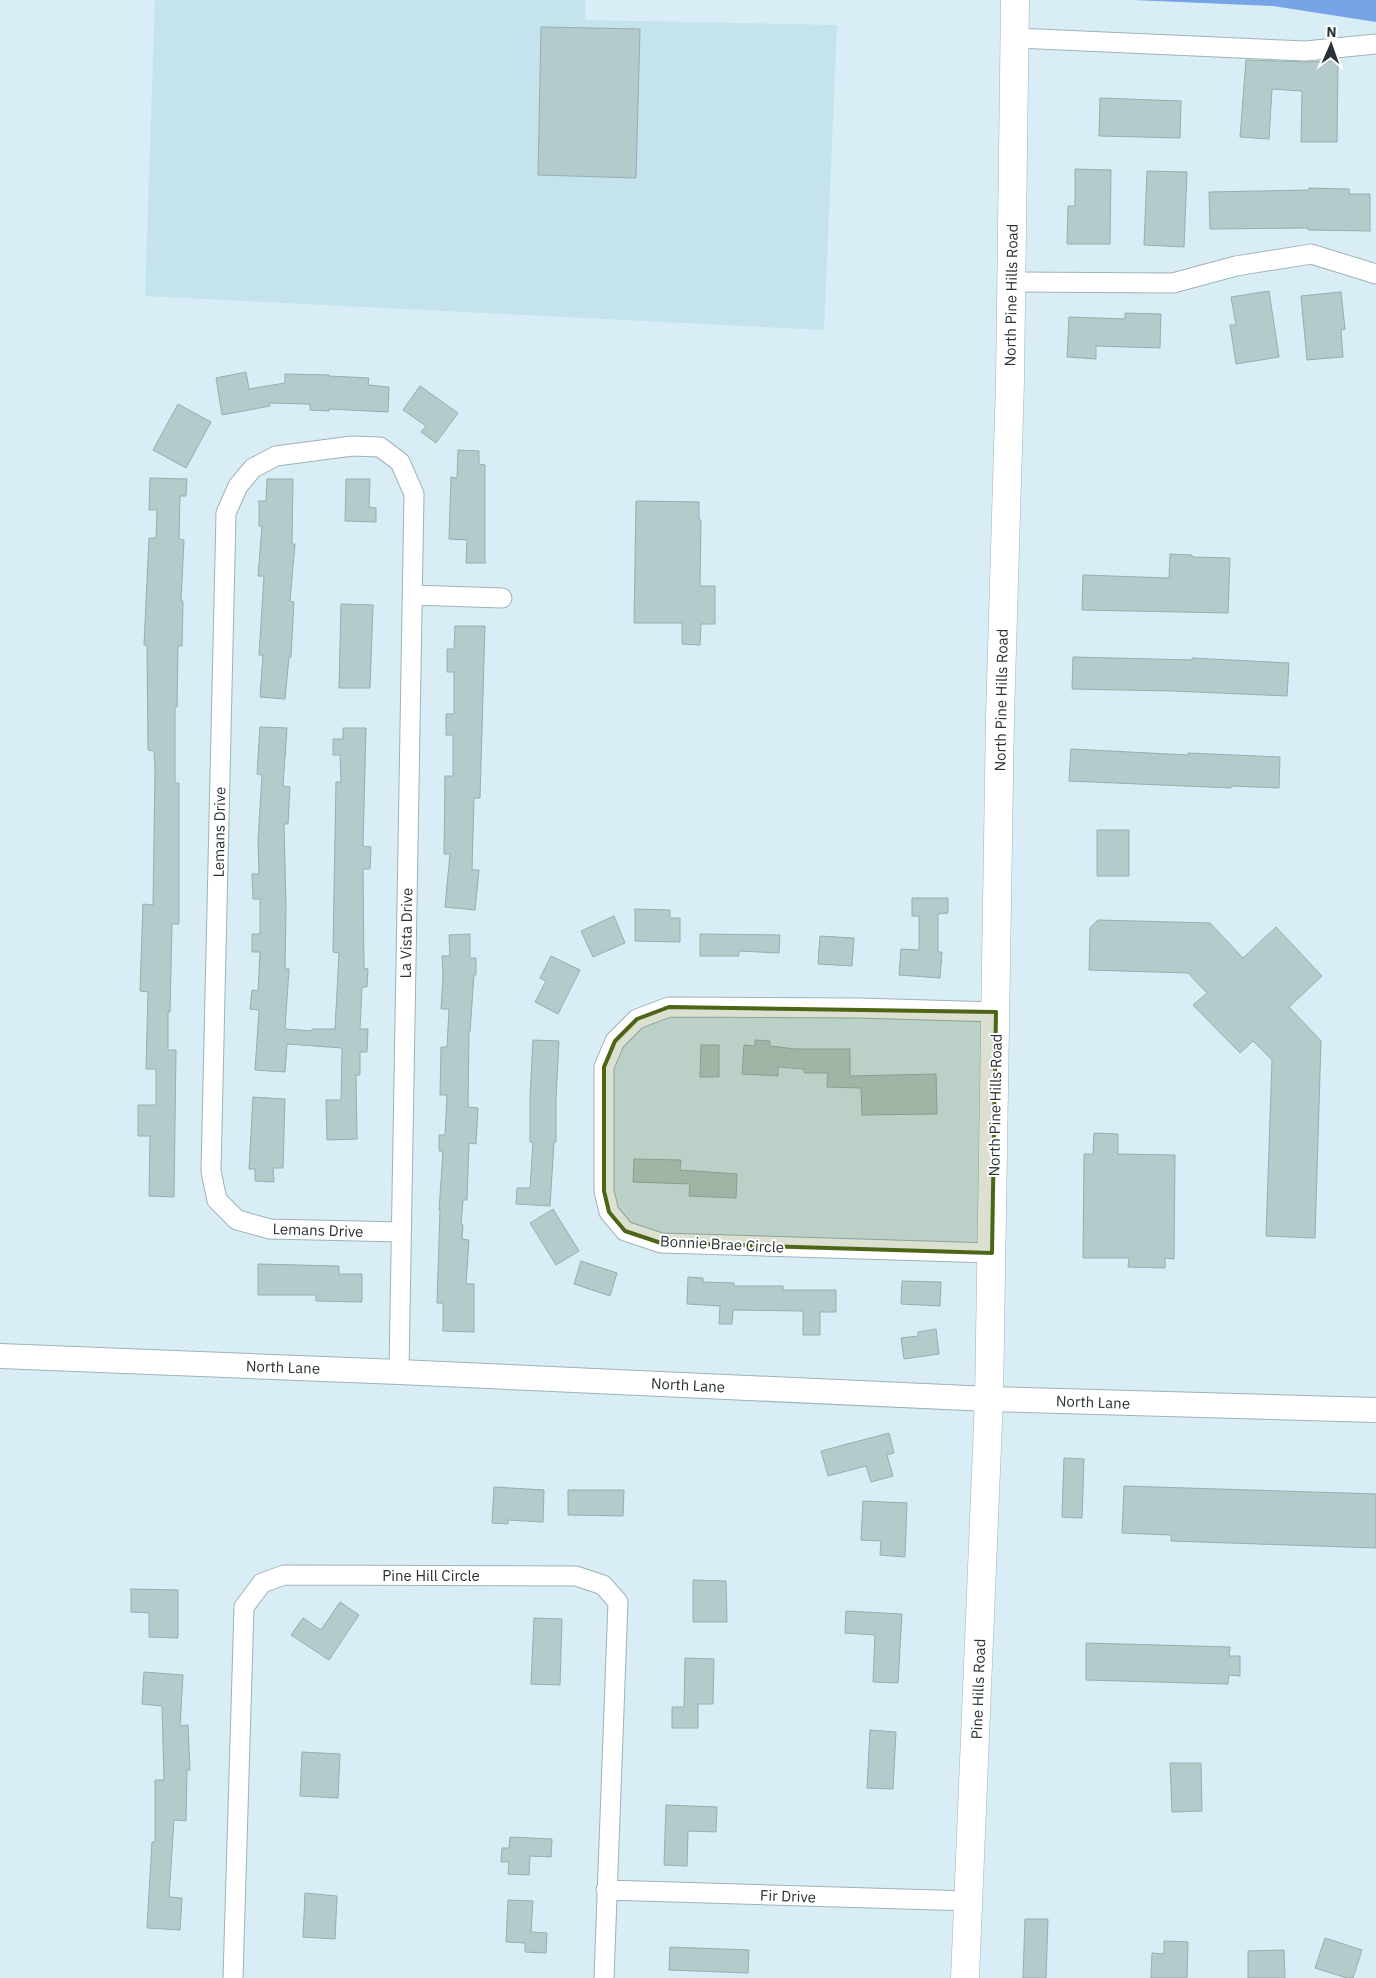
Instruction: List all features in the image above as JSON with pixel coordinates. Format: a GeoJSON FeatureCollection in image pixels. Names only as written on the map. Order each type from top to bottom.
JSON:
{"type":"FeatureCollection","features":[{"type":"Feature","properties":{"kind":"main road","name":"North Pine Hills Road"},"geometry":{"type":"LineString","coordinates":[[989,1399],[1000,717],[1011,282],[1015,0]]}},
{"type":"Feature","properties":{"kind":"main road","name":"Pine Hills Road"},"geometry":{"type":"LineString","coordinates":[[965,1978],[970,1901],[989,1399]]}},
{"type":"Feature","properties":{"kind":"street"},"geometry":{"type":"LineString","coordinates":[[1015,38],[1306,51],[1376,44]]}},
{"type":"Feature","properties":{"kind":"street"},"geometry":{"type":"LineString","coordinates":[[1011,282],[1173,283],[1236,266],[1311,254],[1376,274]]}},
{"type":"Feature","properties":{"kind":"street","name":"Lemans Drive"},"geometry":{"type":"LineString","coordinates":[[401,1232],[270,1229],[237,1220],[217,1200],[212,1161],[226,513],[238,486],[253,468],[276,456],[352,446],[380,447],[400,462],[414,494]]}},
{"type":"Feature","properties":{"kind":"street","name":"La Vista Drive"},"geometry":{"type":"LineString","coordinates":[[399,1372],[414,494]]}},
{"type":"Feature","properties":{"kind":"street"},"geometry":{"type":"LineString","coordinates":[[412,595],[502,598]]}},
{"type":"Feature","properties":{"kind":"street","name":"Bonnie Brae Circle"},"geometry":{"type":"LineString","coordinates":[[992,1254],[661,1243],[625,1231],[610,1212],[604,1191],[604,1067],[615,1041],[637,1018],[669,1007],[859,1008],[996,1012]]}},
{"type":"Feature","properties":{"kind":"street","name":"North Lane"},"geometry":{"type":"LineString","coordinates":[[0,1356],[989,1399],[1376,1410]]}},
{"type":"Feature","properties":{"kind":"street","name":"Pine Hill Circle"},"geometry":{"type":"LineString","coordinates":[[233,1978],[244,1607],[262,1583],[284,1575],[576,1576],[602,1585],[618,1602],[604,1978]]}},
{"type":"Feature","properties":{"kind":"street","name":"Fir Drive"},"geometry":{"type":"LineString","coordinates":[[606,1890],[970,1901]]}},
{"type":"Feature","properties":{"kind":"highlighted area"},"geometry":{"type":"Polygon","coordinates":[[[669,1007],[996,1012],[992,1253],[661,1243],[625,1231],[609,1212],[604,1191],[604,1067],[615,1041],[637,1019],[669,1007]]]}},
{"type":"Feature","properties":{"kind":"shaded area"},"geometry":{"type":"Polygon","coordinates":[[[155,0],[585,0],[585,20],[837,25],[824,330],[145,296],[155,0]]]}},
{"type":"Feature","properties":{"kind":"water"},"geometry":{"type":"Polygon","coordinates":[[[1133,0],[1376,0],[1376,22],[1273,6],[1133,0]]]}},
{"type":"Feature","properties":{"kind":"building"},"geometry":{"type":"Polygon","coordinates":[[[541,27],[640,29],[636,178],[538,175],[541,27]]]}},
{"type":"Feature","properties":{"kind":"building"},"geometry":{"type":"Polygon","coordinates":[[[1246,60],[1338,61],[1337,142],[1301,142],[1302,91],[1272,89],[1269,139],[1240,137],[1246,60]]]}},
{"type":"Feature","properties":{"kind":"building"},"geometry":{"type":"Polygon","coordinates":[[[1100,98],[1181,101],[1180,138],[1099,136],[1100,98]]]}},
{"type":"Feature","properties":{"kind":"building"},"geometry":{"type":"Polygon","coordinates":[[[1075,169],[1111,170],[1110,244],[1067,244],[1068,206],[1075,206],[1075,169]]]}},
{"type":"Feature","properties":{"kind":"building"},"geometry":{"type":"Polygon","coordinates":[[[1147,171],[1187,172],[1184,247],[1144,245],[1147,171]]]}},
{"type":"Feature","properties":{"kind":"building"},"geometry":{"type":"Polygon","coordinates":[[[1309,188],[1349,189],[1349,194],[1370,194],[1370,231],[1308,230],[1308,228],[1210,229],[1209,192],[1309,190],[1309,188]]]}},
{"type":"Feature","properties":{"kind":"building"},"geometry":{"type":"Polygon","coordinates":[[[1269,291],[1279,357],[1236,364],[1230,325],[1236,325],[1231,297],[1269,291]]]}},
{"type":"Feature","properties":{"kind":"building"},"geometry":{"type":"Polygon","coordinates":[[[1341,292],[1345,329],[1341,330],[1343,357],[1307,360],[1301,296],[1341,292]]]}},
{"type":"Feature","properties":{"kind":"building"},"geometry":{"type":"Polygon","coordinates":[[[1125,313],[1161,314],[1160,348],[1096,346],[1096,359],[1067,357],[1069,317],[1125,319],[1125,313]]]}},
{"type":"Feature","properties":{"kind":"building"},"geometry":{"type":"Polygon","coordinates":[[[246,372],[249,389],[285,383],[285,374],[369,378],[368,385],[389,387],[388,412],[310,410],[310,404],[270,403],[270,406],[222,415],[216,378],[246,372]]]}},
{"type":"Feature","properties":{"kind":"building"},"geometry":{"type":"Polygon","coordinates":[[[420,386],[458,413],[436,443],[421,432],[426,426],[403,410],[420,386]]]}},
{"type":"Feature","properties":{"kind":"building"},"geometry":{"type":"Polygon","coordinates":[[[178,404],[211,422],[186,468],[153,450],[178,404]]]}},
{"type":"Feature","properties":{"kind":"building"},"geometry":{"type":"Polygon","coordinates":[[[458,450],[479,451],[479,464],[485,465],[485,563],[466,563],[467,540],[449,539],[451,477],[457,478],[458,450]]]}},
{"type":"Feature","properties":{"kind":"building"},"geometry":{"type":"Polygon","coordinates":[[[150,478],[187,479],[186,496],[180,496],[179,539],[184,540],[181,601],[183,601],[182,646],[178,646],[177,707],[175,707],[175,783],[179,783],[179,924],[172,924],[170,1012],[168,1012],[168,1050],[176,1050],[174,1197],[149,1196],[150,1136],[138,1136],[138,1105],[156,1105],[156,1069],[146,1069],[148,992],[140,991],[143,904],[153,905],[155,769],[154,751],[148,750],[147,645],[144,645],[149,538],[156,538],[157,510],[149,510],[150,478]]]}},
{"type":"Feature","properties":{"kind":"building"},"geometry":{"type":"Polygon","coordinates":[[[267,479],[293,479],[292,544],[295,544],[290,601],[294,602],[291,657],[289,657],[285,699],[260,697],[263,655],[259,655],[264,576],[258,576],[262,526],[259,526],[259,501],[266,501],[267,479]]]}},
{"type":"Feature","properties":{"kind":"building"},"geometry":{"type":"Polygon","coordinates":[[[346,479],[370,479],[369,507],[376,508],[376,522],[345,521],[346,479]]]}},
{"type":"Feature","properties":{"kind":"building"},"geometry":{"type":"Polygon","coordinates":[[[636,501],[699,502],[699,520],[701,520],[700,586],[715,586],[715,624],[701,624],[700,645],[682,644],[682,623],[634,623],[636,501]]]}},
{"type":"Feature","properties":{"kind":"building"},"geometry":{"type":"Polygon","coordinates":[[[1170,554],[1192,555],[1192,557],[1230,558],[1228,613],[1082,610],[1083,575],[1169,578],[1170,554]]]}},
{"type":"Feature","properties":{"kind":"building"},"geometry":{"type":"Polygon","coordinates":[[[341,604],[373,605],[370,688],[339,688],[341,604]]]}},
{"type":"Feature","properties":{"kind":"building"},"geometry":{"type":"Polygon","coordinates":[[[455,626],[485,626],[480,798],[474,798],[472,870],[479,870],[475,910],[445,907],[450,854],[444,854],[445,776],[453,776],[453,735],[446,735],[446,714],[454,714],[454,672],[447,672],[447,649],[454,649],[455,626]]]}},
{"type":"Feature","properties":{"kind":"building"},"geometry":{"type":"Polygon","coordinates":[[[1073,657],[1192,660],[1192,658],[1289,663],[1287,696],[1072,689],[1073,657]]]}},
{"type":"Feature","properties":{"kind":"building"},"geometry":{"type":"Polygon","coordinates":[[[260,727],[287,728],[283,786],[290,787],[288,824],[284,824],[285,969],[289,969],[285,1029],[312,1031],[312,1029],[335,1029],[339,953],[333,952],[336,782],[341,782],[340,755],[333,755],[333,739],[343,739],[343,728],[366,728],[363,846],[371,847],[370,869],[363,869],[364,968],[368,969],[367,987],[362,987],[360,1029],[368,1029],[367,1052],[360,1052],[360,1075],[356,1075],[357,1139],[327,1140],[326,1100],[341,1100],[342,1048],[287,1044],[285,1072],[255,1070],[259,1010],[250,1009],[252,990],[258,991],[260,952],[252,952],[252,934],[260,934],[260,899],[253,899],[252,874],[259,874],[258,840],[262,775],[257,774],[260,727]]]}},
{"type":"Feature","properties":{"kind":"building"},"geometry":{"type":"Polygon","coordinates":[[[1071,749],[1188,755],[1188,753],[1280,757],[1279,788],[1231,786],[1231,788],[1069,781],[1071,749]]]}},
{"type":"Feature","properties":{"kind":"building"},"geometry":{"type":"Polygon","coordinates":[[[1097,830],[1129,830],[1129,876],[1097,876],[1097,830]]]}},
{"type":"Feature","properties":{"kind":"building"},"geometry":{"type":"Polygon","coordinates":[[[912,898],[948,898],[948,913],[938,914],[938,952],[942,952],[940,978],[899,975],[901,949],[919,950],[919,916],[912,916],[912,898]]]}},
{"type":"Feature","properties":{"kind":"building"},"geometry":{"type":"Polygon","coordinates":[[[635,909],[670,910],[670,918],[680,918],[680,942],[635,941],[635,909]]]}},
{"type":"Feature","properties":{"kind":"building"},"geometry":{"type":"Polygon","coordinates":[[[614,916],[625,943],[593,957],[581,931],[614,916]]]}},
{"type":"Feature","properties":{"kind":"building"},"geometry":{"type":"Polygon","coordinates":[[[1098,920],[1210,923],[1243,958],[1276,927],[1322,976],[1289,1007],[1321,1041],[1315,1238],[1266,1236],[1272,1060],[1253,1041],[1240,1053],[1193,1005],[1207,993],[1188,973],[1089,970],[1090,928],[1098,920]]]}},
{"type":"Feature","properties":{"kind":"building"},"geometry":{"type":"Polygon","coordinates":[[[470,934],[470,958],[476,958],[476,975],[474,975],[469,1032],[468,1107],[478,1108],[476,1144],[469,1143],[467,1200],[463,1200],[461,1225],[463,1225],[462,1239],[469,1240],[466,1284],[474,1284],[474,1332],[443,1331],[443,1303],[437,1303],[439,1210],[443,1151],[439,1151],[439,1135],[445,1135],[447,1095],[440,1095],[441,1047],[447,1047],[449,1009],[441,1009],[442,956],[450,956],[449,935],[470,934]]]}},
{"type":"Feature","properties":{"kind":"building"},"geometry":{"type":"Polygon","coordinates":[[[700,934],[780,935],[779,953],[739,951],[739,956],[700,956],[700,934]]]}},
{"type":"Feature","properties":{"kind":"building"},"geometry":{"type":"Polygon","coordinates":[[[820,936],[854,938],[852,966],[818,964],[820,936]]]}},
{"type":"Feature","properties":{"kind":"building"},"geometry":{"type":"Polygon","coordinates":[[[551,956],[580,970],[558,1014],[535,1002],[546,981],[540,978],[551,956]]]}},
{"type":"Feature","properties":{"kind":"building"},"geometry":{"type":"Polygon","coordinates":[[[533,1040],[559,1041],[556,1142],[554,1142],[550,1206],[516,1204],[517,1188],[530,1188],[533,1142],[530,1142],[530,1097],[533,1040]]]}},
{"type":"Feature","properties":{"kind":"building"},"geometry":{"type":"Polygon","coordinates":[[[755,1040],[770,1041],[770,1046],[795,1049],[850,1049],[850,1076],[936,1074],[937,1114],[862,1115],[861,1088],[827,1087],[828,1073],[804,1073],[804,1069],[778,1067],[778,1076],[742,1074],[744,1045],[755,1046],[755,1040]]]}},
{"type":"Feature","properties":{"kind":"building"},"geometry":{"type":"Polygon","coordinates":[[[701,1045],[719,1045],[719,1077],[700,1077],[701,1045]]]}},
{"type":"Feature","properties":{"kind":"building"},"geometry":{"type":"Polygon","coordinates":[[[253,1097],[285,1099],[283,1168],[273,1168],[274,1182],[255,1181],[255,1169],[249,1169],[253,1097]]]}},
{"type":"Feature","properties":{"kind":"building"},"geometry":{"type":"Polygon","coordinates":[[[1094,1133],[1118,1134],[1118,1154],[1175,1155],[1174,1259],[1165,1258],[1165,1268],[1128,1267],[1129,1258],[1083,1258],[1084,1154],[1093,1154],[1094,1133]]]}},
{"type":"Feature","properties":{"kind":"building"},"geometry":{"type":"Polygon","coordinates":[[[634,1159],[681,1160],[680,1170],[737,1174],[736,1198],[689,1196],[690,1184],[633,1182],[634,1159]]]}},
{"type":"Feature","properties":{"kind":"building"},"geometry":{"type":"Polygon","coordinates":[[[553,1209],[579,1251],[556,1265],[530,1223],[553,1209]]]}},
{"type":"Feature","properties":{"kind":"building"},"geometry":{"type":"Polygon","coordinates":[[[581,1261],[617,1273],[610,1296],[574,1284],[581,1261]]]}},
{"type":"Feature","properties":{"kind":"building"},"geometry":{"type":"Polygon","coordinates":[[[258,1264],[339,1266],[339,1274],[362,1274],[362,1302],[316,1301],[316,1295],[258,1295],[258,1264]]]}},
{"type":"Feature","properties":{"kind":"building"},"geometry":{"type":"Polygon","coordinates":[[[688,1277],[703,1278],[703,1282],[734,1283],[734,1286],[783,1286],[783,1290],[836,1290],[836,1312],[820,1312],[820,1335],[803,1335],[803,1311],[733,1310],[732,1324],[719,1324],[720,1306],[687,1304],[688,1277]]]}},
{"type":"Feature","properties":{"kind":"building"},"geometry":{"type":"Polygon","coordinates":[[[902,1281],[941,1282],[940,1306],[901,1304],[902,1281]]]}},
{"type":"Feature","properties":{"kind":"building"},"geometry":{"type":"Polygon","coordinates":[[[936,1329],[939,1354],[904,1359],[901,1338],[918,1336],[918,1332],[936,1329]]]}},
{"type":"Feature","properties":{"kind":"building"},"geometry":{"type":"Polygon","coordinates":[[[889,1433],[894,1453],[887,1455],[893,1476],[871,1482],[866,1466],[828,1476],[821,1451],[889,1433]]]}},
{"type":"Feature","properties":{"kind":"building"},"geometry":{"type":"Polygon","coordinates":[[[1064,1458],[1084,1459],[1082,1518],[1062,1517],[1064,1458]]]}},
{"type":"Feature","properties":{"kind":"building"},"geometry":{"type":"Polygon","coordinates":[[[1124,1486],[1376,1494],[1376,1548],[1171,1541],[1171,1535],[1122,1533],[1124,1486]]]}},
{"type":"Feature","properties":{"kind":"building"},"geometry":{"type":"Polygon","coordinates":[[[494,1487],[544,1490],[543,1522],[508,1520],[508,1524],[492,1523],[494,1487]]]}},
{"type":"Feature","properties":{"kind":"building"},"geometry":{"type":"Polygon","coordinates":[[[568,1490],[624,1490],[623,1516],[568,1515],[568,1490]]]}},
{"type":"Feature","properties":{"kind":"building"},"geometry":{"type":"Polygon","coordinates":[[[863,1501],[907,1503],[905,1557],[880,1555],[881,1541],[861,1540],[863,1501]]]}},
{"type":"Feature","properties":{"kind":"building"},"geometry":{"type":"Polygon","coordinates":[[[693,1580],[726,1581],[727,1622],[693,1622],[693,1580]]]}},
{"type":"Feature","properties":{"kind":"building"},"geometry":{"type":"Polygon","coordinates":[[[131,1589],[178,1590],[178,1638],[149,1637],[149,1613],[131,1612],[131,1589]]]}},
{"type":"Feature","properties":{"kind":"building"},"geometry":{"type":"Polygon","coordinates":[[[340,1602],[359,1615],[329,1660],[291,1635],[303,1618],[321,1630],[340,1602]]]}},
{"type":"Feature","properties":{"kind":"building"},"geometry":{"type":"Polygon","coordinates":[[[846,1611],[902,1614],[898,1683],[873,1682],[875,1635],[845,1633],[846,1611]]]}},
{"type":"Feature","properties":{"kind":"building"},"geometry":{"type":"Polygon","coordinates":[[[534,1618],[562,1619],[560,1685],[531,1684],[534,1618]]]}},
{"type":"Feature","properties":{"kind":"building"},"geometry":{"type":"Polygon","coordinates":[[[1086,1643],[1230,1647],[1229,1656],[1240,1656],[1240,1676],[1229,1675],[1228,1684],[1086,1680],[1086,1643]]]}},
{"type":"Feature","properties":{"kind":"building"},"geometry":{"type":"Polygon","coordinates":[[[685,1658],[714,1659],[713,1704],[698,1704],[698,1728],[672,1728],[672,1707],[684,1707],[685,1658]]]}},
{"type":"Feature","properties":{"kind":"building"},"geometry":{"type":"Polygon","coordinates":[[[144,1672],[183,1675],[180,1726],[188,1725],[190,1770],[187,1770],[186,1821],[174,1820],[169,1897],[182,1898],[180,1930],[147,1928],[152,1842],[155,1842],[155,1780],[164,1780],[162,1706],[142,1704],[144,1672]]]}},
{"type":"Feature","properties":{"kind":"building"},"geometry":{"type":"Polygon","coordinates":[[[870,1730],[896,1732],[893,1789],[867,1788],[870,1730]]]}},
{"type":"Feature","properties":{"kind":"building"},"geometry":{"type":"Polygon","coordinates":[[[302,1752],[340,1754],[338,1798],[300,1796],[302,1752]]]}},
{"type":"Feature","properties":{"kind":"building"},"geometry":{"type":"Polygon","coordinates":[[[1170,1763],[1201,1763],[1202,1811],[1172,1812],[1170,1763]]]}},
{"type":"Feature","properties":{"kind":"building"},"geometry":{"type":"Polygon","coordinates":[[[666,1805],[717,1807],[716,1832],[688,1831],[687,1866],[664,1865],[666,1805]]]}},
{"type":"Feature","properties":{"kind":"building"},"geometry":{"type":"Polygon","coordinates":[[[510,1837],[552,1839],[551,1857],[530,1856],[529,1875],[508,1874],[509,1862],[501,1862],[502,1848],[509,1848],[510,1837]]]}},
{"type":"Feature","properties":{"kind":"building"},"geometry":{"type":"Polygon","coordinates":[[[305,1893],[337,1896],[335,1939],[303,1937],[305,1893]]]}},
{"type":"Feature","properties":{"kind":"building"},"geometry":{"type":"Polygon","coordinates":[[[508,1900],[533,1901],[531,1932],[547,1933],[546,1953],[525,1952],[525,1943],[506,1942],[508,1900]]]}},
{"type":"Feature","properties":{"kind":"building"},"geometry":{"type":"Polygon","coordinates":[[[1025,1919],[1048,1919],[1046,1978],[1023,1978],[1025,1919]]]}},
{"type":"Feature","properties":{"kind":"building"},"geometry":{"type":"Polygon","coordinates":[[[1325,1938],[1362,1950],[1353,1978],[1347,1978],[1315,1968],[1325,1938]]]}},
{"type":"Feature","properties":{"kind":"building"},"geometry":{"type":"Polygon","coordinates":[[[1164,1941],[1188,1942],[1187,1978],[1151,1978],[1152,1953],[1164,1954],[1164,1941]]]}},
{"type":"Feature","properties":{"kind":"building"},"geometry":{"type":"Polygon","coordinates":[[[670,1947],[749,1950],[748,1973],[669,1970],[670,1947]]]}},
{"type":"Feature","properties":{"kind":"building"},"geometry":{"type":"Polygon","coordinates":[[[1284,1950],[1285,1978],[1248,1978],[1248,1951],[1284,1950]]]}}]}
